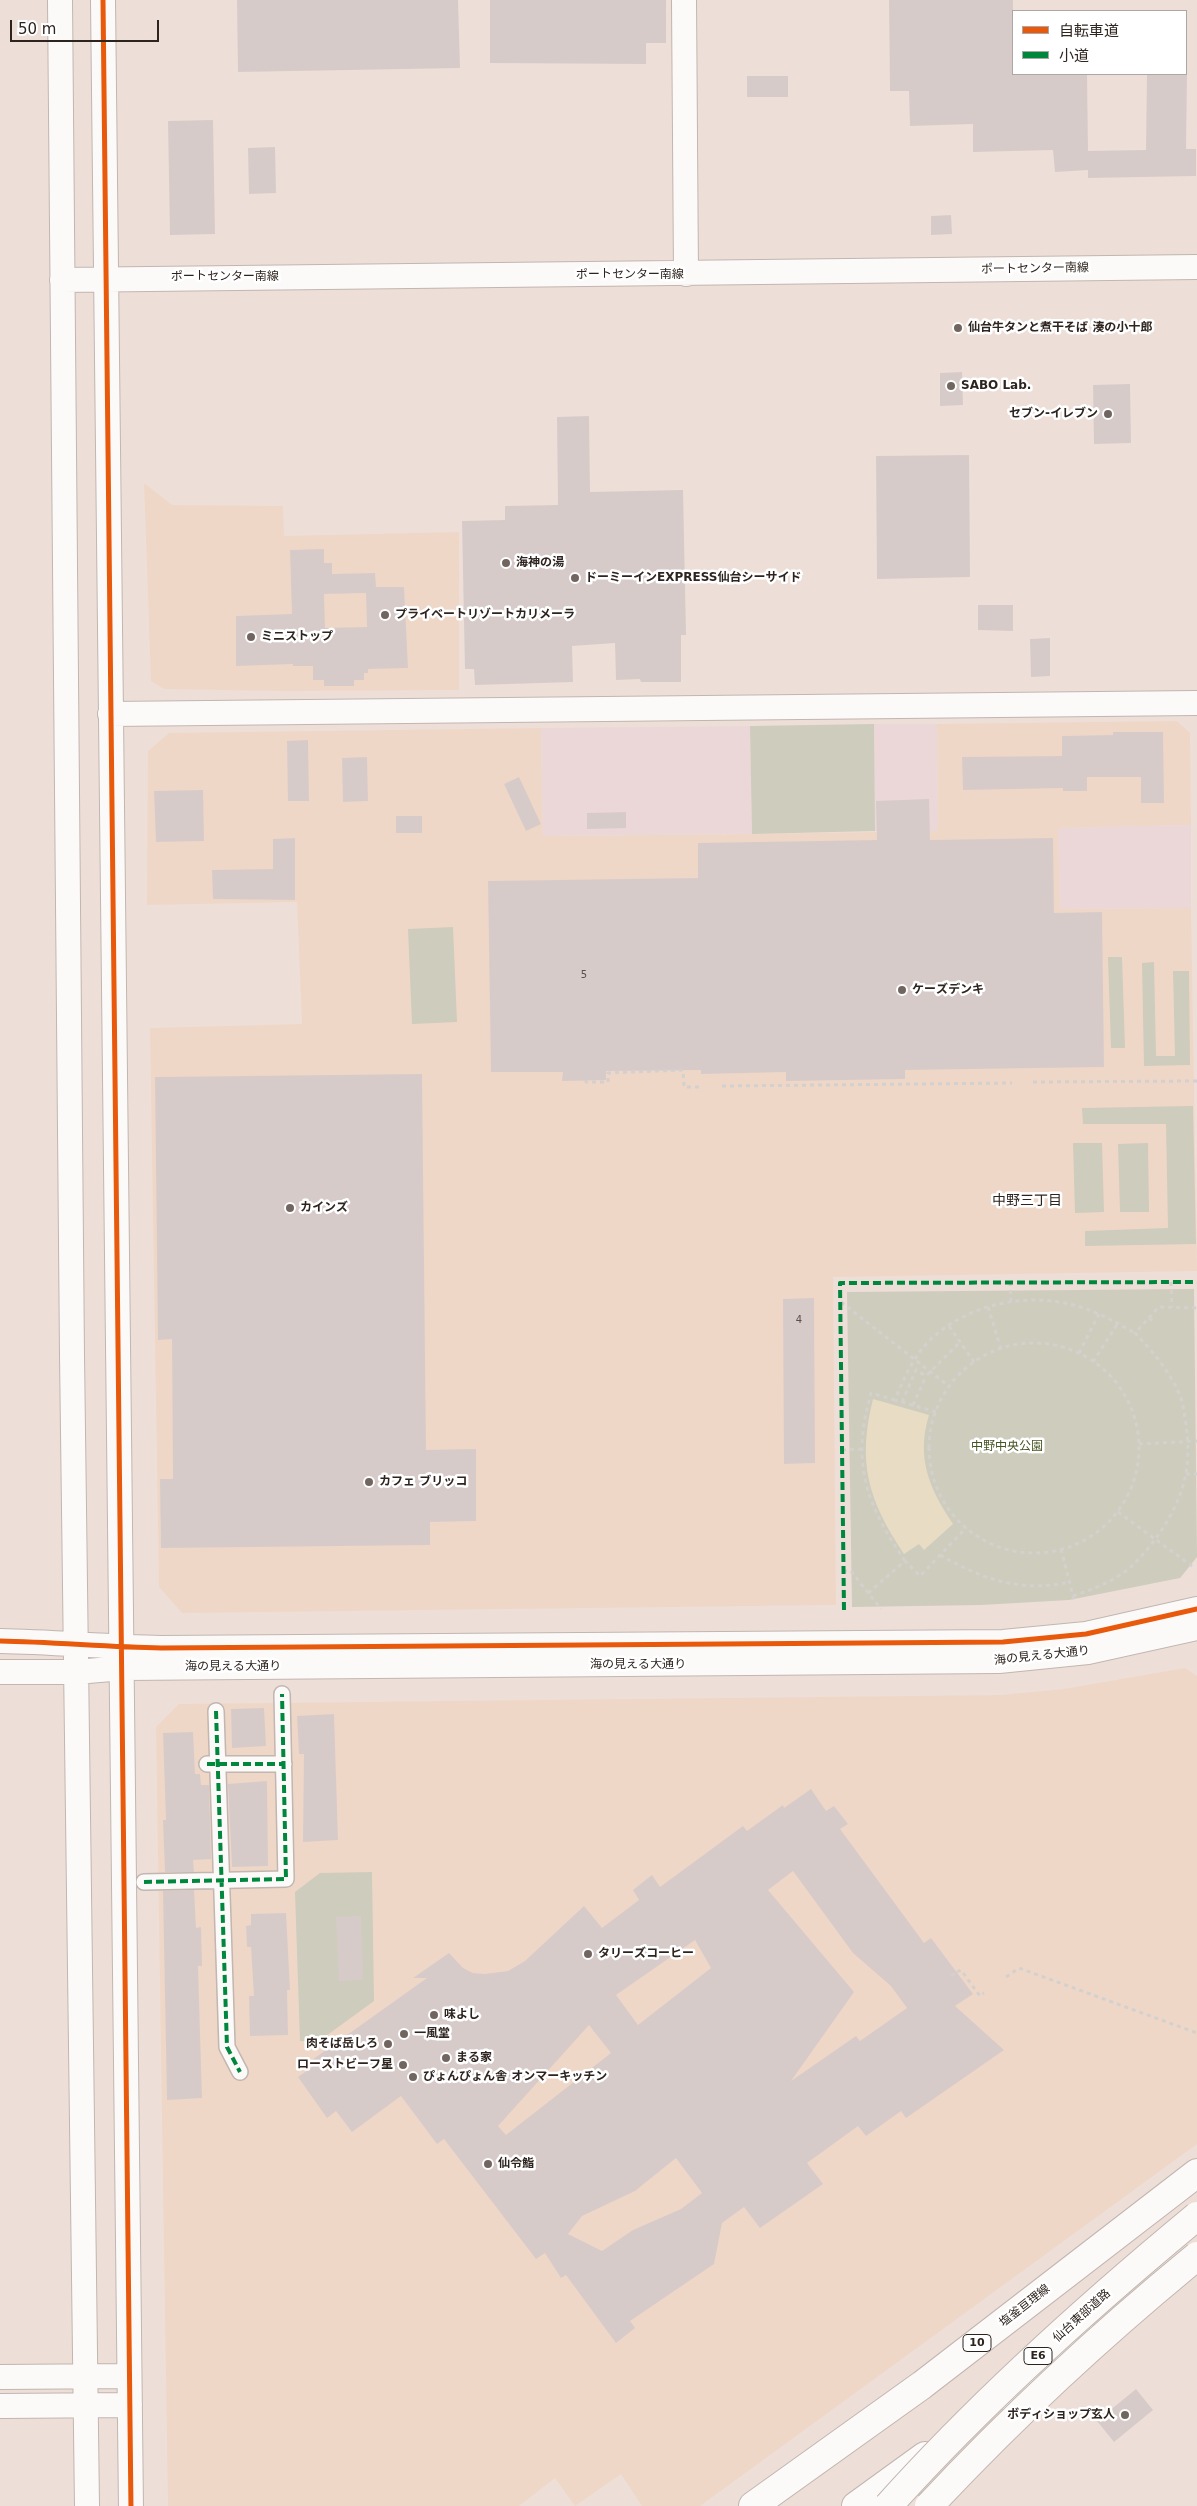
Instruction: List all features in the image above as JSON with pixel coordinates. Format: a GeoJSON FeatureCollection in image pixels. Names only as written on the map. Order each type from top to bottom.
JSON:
{"type":"FeatureCollection","features":[{"type":"Feature","properties":{"kind":"main road","name":"塩釜亘理線"},"geometry":{"type":"LineString","coordinates":[[753,2506],[922,2385],[1197,2173]]}},
{"type":"Feature","properties":{"kind":"main road","name":"仙台東部道路"},"geometry":{"type":"LineString","coordinates":[[888,2506],[933,2456],[1046,2348],[1197,2216]]}},
{"type":"Feature","properties":{"kind":"main road"},"geometry":{"type":"LineString","coordinates":[[856,2506],[1197,2256]]}},
{"type":"Feature","properties":{"kind":"main road","name":"E6"},"geometry":{"type":"LineString","coordinates":[[929,2506],[959,2474],[1067,2370],[1197,2256]]}},
{"type":"Feature","properties":{"kind":"street"},"geometry":{"type":"LineString","coordinates":[[60,0],[75,1643],[87,2506]]}},
{"type":"Feature","properties":{"kind":"street"},"geometry":{"type":"LineString","coordinates":[[103,0],[131,2506]]}},
{"type":"Feature","properties":{"kind":"street"},"geometry":{"type":"LineString","coordinates":[[684,0],[686,274]]}},
{"type":"Feature","properties":{"kind":"street","name":"ポートセンター南線"},"geometry":{"type":"LineString","coordinates":[[62,280],[1197,267]]}},
{"type":"Feature","properties":{"kind":"street"},"geometry":{"type":"LineString","coordinates":[[110,714],[1197,703]]}},
{"type":"Feature","properties":{"kind":"street"},"geometry":{"type":"LineString","coordinates":[[0,1642],[75,1643],[122,1658],[594,1646],[1003,1642],[1086,1634],[1197,1609]]}},
{"type":"Feature","properties":{"kind":"street","name":"海の見える大通り"},"geometry":{"type":"LineString","coordinates":[[0,1672],[76,1672],[122,1658],[998,1661],[1088,1652],[1197,1628]]}},
{"type":"Feature","properties":{"kind":"street"},"geometry":{"type":"LineString","coordinates":[[144,1882],[286,1879],[282,1694]]}},
{"type":"Feature","properties":{"kind":"street"},"geometry":{"type":"LineString","coordinates":[[216,1711],[213,1764],[222,1880],[227,2046],[240,2072]]}},
{"type":"Feature","properties":{"kind":"street"},"geometry":{"type":"LineString","coordinates":[[213,1764],[284,1764]]}},
{"type":"Feature","properties":{"kind":"street"},"geometry":{"type":"LineString","coordinates":[[0,2377],[86,2378],[129,2376]]}},
{"type":"Feature","properties":{"kind":"street"},"geometry":{"type":"LineString","coordinates":[[0,2406],[130,2405]]}},
{"type":"Feature","properties":{"kind":"path"},"geometry":{"type":"LineString","coordinates":[[586,1080],[586,1082],[608,1082],[608,1072],[683,1070],[684,1087],[700,1087]]}},
{"type":"Feature","properties":{"kind":"path"},"geometry":{"type":"LineString","coordinates":[[1033,1082],[1197,1081]]}},
{"type":"Feature","properties":{"kind":"path"},"geometry":{"type":"LineString","coordinates":[[722,1086],[1012,1083]]}},
{"type":"Feature","properties":{"kind":"path"},"geometry":{"type":"LineString","coordinates":[[1010,1282],[1011,1301]]}},
{"type":"Feature","properties":{"kind":"path"},"geometry":{"type":"LineString","coordinates":[[1171,1282],[1172,1307]]}},
{"type":"Feature","properties":{"kind":"path"},"geometry":{"type":"LineString","coordinates":[[895,1400],[914,1360],[937,1333],[988,1307],[1011,1301],[1038,1300],[1072,1305],[1099,1314],[1136,1333],[1154,1352],[1179,1392],[1188,1442],[1186,1474],[1171,1513],[1155,1540],[1133,1565],[1118,1576],[1074,1598],[1061,1549]]}},
{"type":"Feature","properties":{"kind":"path"},"geometry":{"type":"LineString","coordinates":[[841,1302],[950,1387]]}},
{"type":"Feature","properties":{"kind":"path"},"geometry":{"type":"LineString","coordinates":[[988,1307],[1001,1349]]}},
{"type":"Feature","properties":{"kind":"path"},"geometry":{"type":"LineString","coordinates":[[1136,1333],[1159,1307],[1197,1308]]}},
{"type":"Feature","properties":{"kind":"path"},"geometry":{"type":"LineString","coordinates":[[1079,1353],[1099,1314]]}},
{"type":"Feature","properties":{"kind":"path"},"geometry":{"type":"LineString","coordinates":[[1149,1318],[1153,1321]]}},
{"type":"Feature","properties":{"kind":"path"},"geometry":{"type":"LineString","coordinates":[[1093,1362],[1118,1323]]}},
{"type":"Feature","properties":{"kind":"path"},"geometry":{"type":"LineString","coordinates":[[949,1326],[974,1363]]}},
{"type":"Feature","properties":{"kind":"path"},"geometry":{"type":"LineString","coordinates":[[912,1405],[926,1376],[960,1342]]}},
{"type":"Feature","properties":{"kind":"path"},"geometry":{"type":"LineString","coordinates":[[1042,1343],[1064,1347],[1079,1353],[1093,1362],[1119,1385],[1130,1404],[1137,1425],[1139,1444],[1138,1470],[1130,1492],[1118,1512],[1102,1529],[1081,1542],[1061,1549],[1033,1553],[1009,1550],[986,1541],[966,1528],[949,1509],[937,1488],[930,1464],[929,1440],[936,1412],[950,1387],[960,1374],[974,1363],[1001,1349],[1019,1344],[1042,1343]]}},
{"type":"Feature","properties":{"kind":"path"},"geometry":{"type":"LineString","coordinates":[[902,1402],[916,1370],[926,1376]]}},
{"type":"Feature","properties":{"kind":"path"},"geometry":{"type":"LineString","coordinates":[[936,1412],[870,1393],[863,1421],[861,1449],[868,1498],[886,1534],[905,1561],[920,1576],[966,1528]]}},
{"type":"Feature","properties":{"kind":"path"},"geometry":{"type":"LineString","coordinates":[[1139,1444],[1197,1441]]}},
{"type":"Feature","properties":{"kind":"path"},"geometry":{"type":"LineString","coordinates":[[842,1450],[861,1449]]}},
{"type":"Feature","properties":{"kind":"path"},"geometry":{"type":"LineString","coordinates":[[1186,1474],[1197,1474]]}},
{"type":"Feature","properties":{"kind":"path"},"geometry":{"type":"LineString","coordinates":[[1118,1512],[1192,1566]]}},
{"type":"Feature","properties":{"kind":"path"},"geometry":{"type":"LineString","coordinates":[[940,1555],[972,1573],[997,1582],[1037,1587],[1070,1582]]}},
{"type":"Feature","properties":{"kind":"path"},"geometry":{"type":"LineString","coordinates":[[868,1593],[905,1561]]}},
{"type":"Feature","properties":{"kind":"path"},"geometry":{"type":"LineString","coordinates":[[843,1571],[851,1572],[881,1609]]}},
{"type":"Feature","properties":{"kind":"path"},"geometry":{"type":"LineString","coordinates":[[1006,1977],[1019,1968],[1197,2033]]}},
{"type":"Feature","properties":{"kind":"path"},"geometry":{"type":"LineString","coordinates":[[951,1976],[961,1970],[980,1996],[984,1993]]}},
{"type":"Feature","properties":{"kind":"shaded area"},"geometry":{"type":"Polygon","coordinates":[[[144,483],[172,505],[283,506],[284,536],[459,532],[459,690],[284,691],[164,689],[151,681],[144,483]]]}},
{"type":"Feature","properties":{"kind":"shaded area"},"geometry":{"type":"Polygon","coordinates":[[[1177,721],[1190,733],[1191,825],[1058,828],[1060,909],[1191,908],[1197,1271],[833,1277],[836,1605],[182,1613],[159,1587],[150,1028],[302,1024],[297,902],[147,905],[148,751],[169,733],[541,728],[543,836],[752,834],[938,831],[937,724],[1177,721]]]}},
{"type":"Feature","properties":{"kind":"shaded area"},"geometry":{"type":"Polygon","coordinates":[[[874,724],[937,724],[938,831],[875,831],[874,724]]]}},
{"type":"Feature","properties":{"kind":"shaded area"},"geometry":{"type":"Polygon","coordinates":[[[750,726],[752,834],[543,836],[541,728],[750,726]]]}},
{"type":"Feature","properties":{"kind":"shaded area"},"geometry":{"type":"Polygon","coordinates":[[[1191,825],[1191,908],[1060,909],[1058,828],[1191,825]]]}},
{"type":"Feature","properties":{"kind":"shaded area"},"geometry":{"type":"Polygon","coordinates":[[[1185,1668],[1197,1676],[1197,2144],[700,2506],[642,2506],[621,2474],[575,2506],[555,2478],[519,2506],[168,2506],[156,1727],[179,1704],[1001,1695],[1064,1689],[1185,1668]]]}},
{"type":"Feature","properties":{"kind":"green space"},"geometry":{"type":"Polygon","coordinates":[[[874,724],[875,831],[752,834],[750,726],[874,724]]]}},
{"type":"Feature","properties":{"kind":"green space"},"geometry":{"type":"Polygon","coordinates":[[[453,927],[457,1022],[412,1024],[408,929],[453,927]]]}},
{"type":"Feature","properties":{"kind":"green space"},"geometry":{"type":"Polygon","coordinates":[[[1108,957],[1122,957],[1125,1048],[1111,1048],[1108,957]]]}},
{"type":"Feature","properties":{"kind":"green space"},"geometry":{"type":"Polygon","coordinates":[[[1154,962],[1156,1056],[1175,1056],[1173,971],[1189,971],[1190,1065],[1144,1066],[1142,963],[1154,962]]]}},
{"type":"Feature","properties":{"kind":"green space"},"geometry":{"type":"Polygon","coordinates":[[[1193,1106],[1196,1244],[1085,1246],[1085,1231],[1168,1228],[1166,1124],[1083,1124],[1082,1108],[1193,1106]]]}},
{"type":"Feature","properties":{"kind":"green space"},"geometry":{"type":"Polygon","coordinates":[[[1073,1143],[1102,1143],[1104,1212],[1075,1213],[1073,1143]]]}},
{"type":"Feature","properties":{"kind":"green space"},"geometry":{"type":"Polygon","coordinates":[[[1148,1143],[1149,1212],[1120,1212],[1118,1144],[1148,1143]]]}},
{"type":"Feature","properties":{"kind":"green space","name":"中野中央公園"},"geometry":{"type":"Polygon","coordinates":[[[1194,1289],[1197,1557],[1180,1578],[1069,1600],[981,1605],[852,1607],[847,1292],[1194,1289]]]}},
{"type":"Feature","properties":{"kind":"green space"},"geometry":{"type":"Polygon","coordinates":[[[372,1872],[374,2001],[319,2041],[300,2041],[295,1892],[320,1873],[372,1872]]]}},
{"type":"Feature","properties":{"kind":"sand"},"geometry":{"type":"Polygon","coordinates":[[[873,1399],[929,1415],[924,1445],[927,1472],[937,1498],[953,1524],[924,1550],[919,1544],[904,1554],[874,1498],[866,1462],[868,1422],[873,1399]]]}},
{"type":"Feature","properties":{"kind":"building"},"geometry":{"type":"Polygon","coordinates":[[[237,0],[458,0],[460,68],[238,72],[237,0]]]}},
{"type":"Feature","properties":{"kind":"building"},"geometry":{"type":"Polygon","coordinates":[[[490,0],[666,0],[666,43],[646,43],[646,64],[490,63],[490,0]]]}},
{"type":"Feature","properties":{"kind":"building"},"geometry":{"type":"Polygon","coordinates":[[[889,0],[1013,0],[1012,75],[1087,75],[1088,151],[1146,150],[1147,75],[1187,75],[1186,149],[1196,149],[1196,176],[1088,178],[1088,170],[1055,172],[1053,150],[973,152],[973,124],[910,126],[909,91],[890,91],[889,0]]]}},
{"type":"Feature","properties":{"kind":"building"},"geometry":{"type":"Polygon","coordinates":[[[747,76],[788,76],[788,97],[747,97],[747,76]]]}},
{"type":"Feature","properties":{"kind":"building"},"geometry":{"type":"Polygon","coordinates":[[[213,120],[215,234],[170,235],[168,121],[213,120]]]}},
{"type":"Feature","properties":{"kind":"building"},"geometry":{"type":"Polygon","coordinates":[[[275,147],[276,193],[249,194],[248,148],[275,147]]]}},
{"type":"Feature","properties":{"kind":"building"},"geometry":{"type":"Polygon","coordinates":[[[951,215],[952,234],[931,235],[931,216],[951,215]]]}},
{"type":"Feature","properties":{"kind":"building"},"geometry":{"type":"Polygon","coordinates":[[[962,372],[963,405],[940,406],[940,373],[962,372]]]}},
{"type":"Feature","properties":{"kind":"building"},"geometry":{"type":"Polygon","coordinates":[[[1130,384],[1131,443],[1094,444],[1093,385],[1130,384]]]}},
{"type":"Feature","properties":{"kind":"building"},"geometry":{"type":"Polygon","coordinates":[[[589,416],[590,492],[683,490],[686,635],[681,635],[681,682],[641,682],[640,679],[616,680],[615,643],[572,646],[573,682],[475,685],[474,669],[465,669],[462,521],[505,520],[505,506],[558,505],[557,417],[589,416]]]}},
{"type":"Feature","properties":{"kind":"building"},"geometry":{"type":"Polygon","coordinates":[[[969,455],[970,577],[877,579],[876,456],[969,455]]]}},
{"type":"Feature","properties":{"kind":"building","name":"プライベートリゾートカリメーラ"},"geometry":{"type":"Polygon","coordinates":[[[324,549],[324,563],[332,563],[332,574],[375,573],[376,587],[404,587],[408,668],[368,669],[368,673],[364,673],[364,680],[354,680],[354,686],[324,686],[324,680],[313,680],[313,666],[293,666],[293,664],[236,666],[236,616],[292,614],[290,550],[324,549]],[[366,593],[324,594],[325,628],[367,627],[366,593]]]}},
{"type":"Feature","properties":{"kind":"building"},"geometry":{"type":"Polygon","coordinates":[[[978,605],[1013,605],[1013,631],[978,630],[978,605]]]}},
{"type":"Feature","properties":{"kind":"building"},"geometry":{"type":"Polygon","coordinates":[[[1050,638],[1050,676],[1031,677],[1030,639],[1050,638]]]}},
{"type":"Feature","properties":{"kind":"building"},"geometry":{"type":"Polygon","coordinates":[[[1113,732],[1163,732],[1164,803],[1141,803],[1141,777],[1087,777],[1087,791],[1063,791],[1063,788],[963,790],[962,757],[1062,756],[1062,736],[1113,735],[1113,732]]]}},
{"type":"Feature","properties":{"kind":"building"},"geometry":{"type":"Polygon","coordinates":[[[308,740],[309,801],[288,801],[287,741],[308,740]]]}},
{"type":"Feature","properties":{"kind":"building"},"geometry":{"type":"Polygon","coordinates":[[[367,757],[368,801],[343,802],[342,758],[367,757]]]}},
{"type":"Feature","properties":{"kind":"building"},"geometry":{"type":"Polygon","coordinates":[[[519,777],[541,824],[526,831],[504,784],[519,777]]]}},
{"type":"Feature","properties":{"kind":"building"},"geometry":{"type":"Polygon","coordinates":[[[203,790],[204,841],[156,842],[154,791],[203,790]]]}},
{"type":"Feature","properties":{"kind":"building","name":"ケーズデンキ"},"geometry":{"type":"Polygon","coordinates":[[[929,799],[930,840],[1053,838],[1054,913],[1102,912],[1104,1067],[905,1070],[905,1079],[786,1081],[786,1072],[701,1074],[701,1070],[606,1071],[606,1080],[562,1081],[563,1072],[491,1072],[488,881],[698,878],[698,843],[877,840],[876,801],[929,799]]]}},
{"type":"Feature","properties":{"kind":"building"},"geometry":{"type":"Polygon","coordinates":[[[626,812],[626,828],[587,829],[587,813],[626,812]]]}},
{"type":"Feature","properties":{"kind":"building"},"geometry":{"type":"Polygon","coordinates":[[[396,816],[422,816],[422,833],[396,833],[396,816]]]}},
{"type":"Feature","properties":{"kind":"building"},"geometry":{"type":"Polygon","coordinates":[[[295,838],[295,900],[213,899],[212,870],[273,869],[273,839],[295,838]]]}},
{"type":"Feature","properties":{"kind":"building","name":"カインズ"},"geometry":{"type":"Polygon","coordinates":[[[422,1074],[426,1450],[476,1449],[476,1521],[430,1522],[430,1545],[161,1548],[160,1479],[173,1479],[172,1339],[158,1340],[155,1077],[422,1074]]]}},
{"type":"Feature","properties":{"kind":"building"},"geometry":{"type":"Polygon","coordinates":[[[814,1298],[815,1463],[784,1464],[783,1299],[814,1298]]]}},
{"type":"Feature","properties":{"kind":"building"},"geometry":{"type":"Polygon","coordinates":[[[264,1708],[266,1746],[232,1748],[231,1709],[264,1708]]]}},
{"type":"Feature","properties":{"kind":"building"},"geometry":{"type":"Polygon","coordinates":[[[334,1714],[338,1840],[303,1842],[304,1754],[299,1754],[297,1716],[334,1714]]]}},
{"type":"Feature","properties":{"kind":"building"},"geometry":{"type":"Polygon","coordinates":[[[193,1732],[195,1774],[200,1774],[201,1785],[209,1785],[211,1859],[193,1860],[194,1872],[165,1872],[163,1820],[166,1820],[163,1733],[193,1732]]]}},
{"type":"Feature","properties":{"kind":"building"},"geometry":{"type":"Polygon","coordinates":[[[267,1781],[268,1866],[232,1867],[228,1784],[267,1781]]]}},
{"type":"Feature","properties":{"kind":"building"},"geometry":{"type":"Polygon","coordinates":[[[811,1789],[826,1811],[834,1806],[848,1824],[840,1829],[924,1943],[931,1938],[973,1994],[955,2006],[1004,2050],[906,2118],[901,2111],[866,2136],[858,2126],[807,2163],[823,2184],[760,2228],[744,2207],[722,2223],[714,2264],[630,2321],[635,2328],[616,2343],[566,2275],[561,2278],[545,2253],[536,2259],[444,2139],[437,2144],[401,2096],[352,2132],[336,2111],[327,2118],[298,2077],[315,2065],[312,2060],[427,1978],[413,1978],[449,1953],[463,1968],[473,1973],[485,1974],[508,1971],[525,1961],[584,1906],[602,1928],[639,1900],[633,1890],[652,1875],[660,1887],[743,1826],[747,1831],[783,1805],[784,1808],[811,1789]],[[793,1871],[768,1890],[854,1992],[791,2081],[856,2036],[860,2041],[907,2008],[891,1986],[853,1953],[793,1871]],[[695,1940],[616,1995],[638,2025],[711,1968],[695,1940]],[[589,2025],[498,2126],[506,2135],[611,2053],[589,2025]],[[676,2158],[635,2191],[582,2216],[568,2234],[602,2251],[633,2230],[681,2209],[702,2193],[676,2158]]]}},
{"type":"Feature","properties":{"kind":"building"},"geometry":{"type":"Polygon","coordinates":[[[194,1890],[196,1928],[201,1927],[202,1966],[198,1966],[202,2098],[167,2100],[163,1891],[194,1890]]]}},
{"type":"Feature","properties":{"kind":"building"},"geometry":{"type":"Polygon","coordinates":[[[286,1913],[290,1990],[287,1990],[288,2035],[250,2036],[249,1996],[254,1996],[251,1947],[247,1947],[246,1926],[251,1925],[251,1914],[286,1913]]]}},
{"type":"Feature","properties":{"kind":"building"},"geometry":{"type":"Polygon","coordinates":[[[361,1916],[363,1980],[339,1981],[336,1917],[361,1916]]]}},
{"type":"Feature","properties":{"kind":"building","name":"ボディショップ玄人"},"geometry":{"type":"Polygon","coordinates":[[[1136,2389],[1153,2410],[1114,2442],[1097,2421],[1136,2389]]]}},
{"type":"Feature","properties":{"kind":"marked path"},"geometry":{"type":"LineString","coordinates":[[844,1610],[840,1283],[1197,1282]]}},
{"type":"Feature","properties":{"kind":"marked path"},"geometry":{"type":"LineString","coordinates":[[144,1882],[286,1879],[282,1694]]}},
{"type":"Feature","properties":{"kind":"marked path"},"geometry":{"type":"LineString","coordinates":[[216,1711],[227,2047],[240,2072]]}},
{"type":"Feature","properties":{"kind":"marked path"},"geometry":{"type":"LineString","coordinates":[[207,1764],[284,1764]]}},
{"type":"Feature","properties":{"kind":"cycle path"},"geometry":{"type":"LineString","coordinates":[[103,0],[131,2506]]}},
{"type":"Feature","properties":{"kind":"cycle path"},"geometry":{"type":"LineString","coordinates":[[0,1641],[161,1648],[1003,1642],[1086,1634],[1197,1609]]}},
{"type":"Feature","properties":{"kind":"place","name":"仙台牛タンと煮干そば 湊の小十郎"},"geometry":{"type":"Point","coordinates":[958,328]}},
{"type":"Feature","properties":{"kind":"place","name":"SABO Lab."},"geometry":{"type":"Point","coordinates":[951,386]}},
{"type":"Feature","properties":{"kind":"place","name":"セブン-イレブン"},"geometry":{"type":"Point","coordinates":[1108,414]}},
{"type":"Feature","properties":{"kind":"place","name":"海神の湯"},"geometry":{"type":"Point","coordinates":[506,563]}},
{"type":"Feature","properties":{"kind":"place","name":"ドーミーインEXPRESS仙台シーサイド"},"geometry":{"type":"Point","coordinates":[575,578]}},
{"type":"Feature","properties":{"kind":"place","name":"プライベートリゾートカリメーラ"},"geometry":{"type":"Point","coordinates":[385,615]}},
{"type":"Feature","properties":{"kind":"place","name":"ミニストップ"},"geometry":{"type":"Point","coordinates":[251,637]}},
{"type":"Feature","properties":{"kind":"place","name":"ケーズデンキ"},"geometry":{"type":"Point","coordinates":[902,990]}},
{"type":"Feature","properties":{"kind":"place","name":"カインズ"},"geometry":{"type":"Point","coordinates":[290,1208]}},
{"type":"Feature","properties":{"kind":"place","name":"カフェ ブリッコ"},"geometry":{"type":"Point","coordinates":[369,1482]}},
{"type":"Feature","properties":{"kind":"place","name":"タリーズコーヒー"},"geometry":{"type":"Point","coordinates":[588,1954]}},
{"type":"Feature","properties":{"kind":"place","name":"味よし"},"geometry":{"type":"Point","coordinates":[434,2015]}},
{"type":"Feature","properties":{"kind":"place","name":"一風堂"},"geometry":{"type":"Point","coordinates":[404,2034]}},
{"type":"Feature","properties":{"kind":"place","name":"肉そば岳しろ"},"geometry":{"type":"Point","coordinates":[388,2044]}},
{"type":"Feature","properties":{"kind":"place","name":"まる家"},"geometry":{"type":"Point","coordinates":[446,2058]}},
{"type":"Feature","properties":{"kind":"place","name":"ローストビーフ星"},"geometry":{"type":"Point","coordinates":[403,2065]}},
{"type":"Feature","properties":{"kind":"place","name":"ぴょんぴょん舎 オンマーキッチン"},"geometry":{"type":"Point","coordinates":[413,2077]}},
{"type":"Feature","properties":{"kind":"place","name":"仙令鮨"},"geometry":{"type":"Point","coordinates":[488,2164]}},
{"type":"Feature","properties":{"kind":"place","name":"ボディショップ玄人"},"geometry":{"type":"Point","coordinates":[1125,2415]}},
{"type":"Feature","properties":{"kind":"district","name":"中野三丁目"},"geometry":{"type":"Point","coordinates":[1027,1201]}}]}
